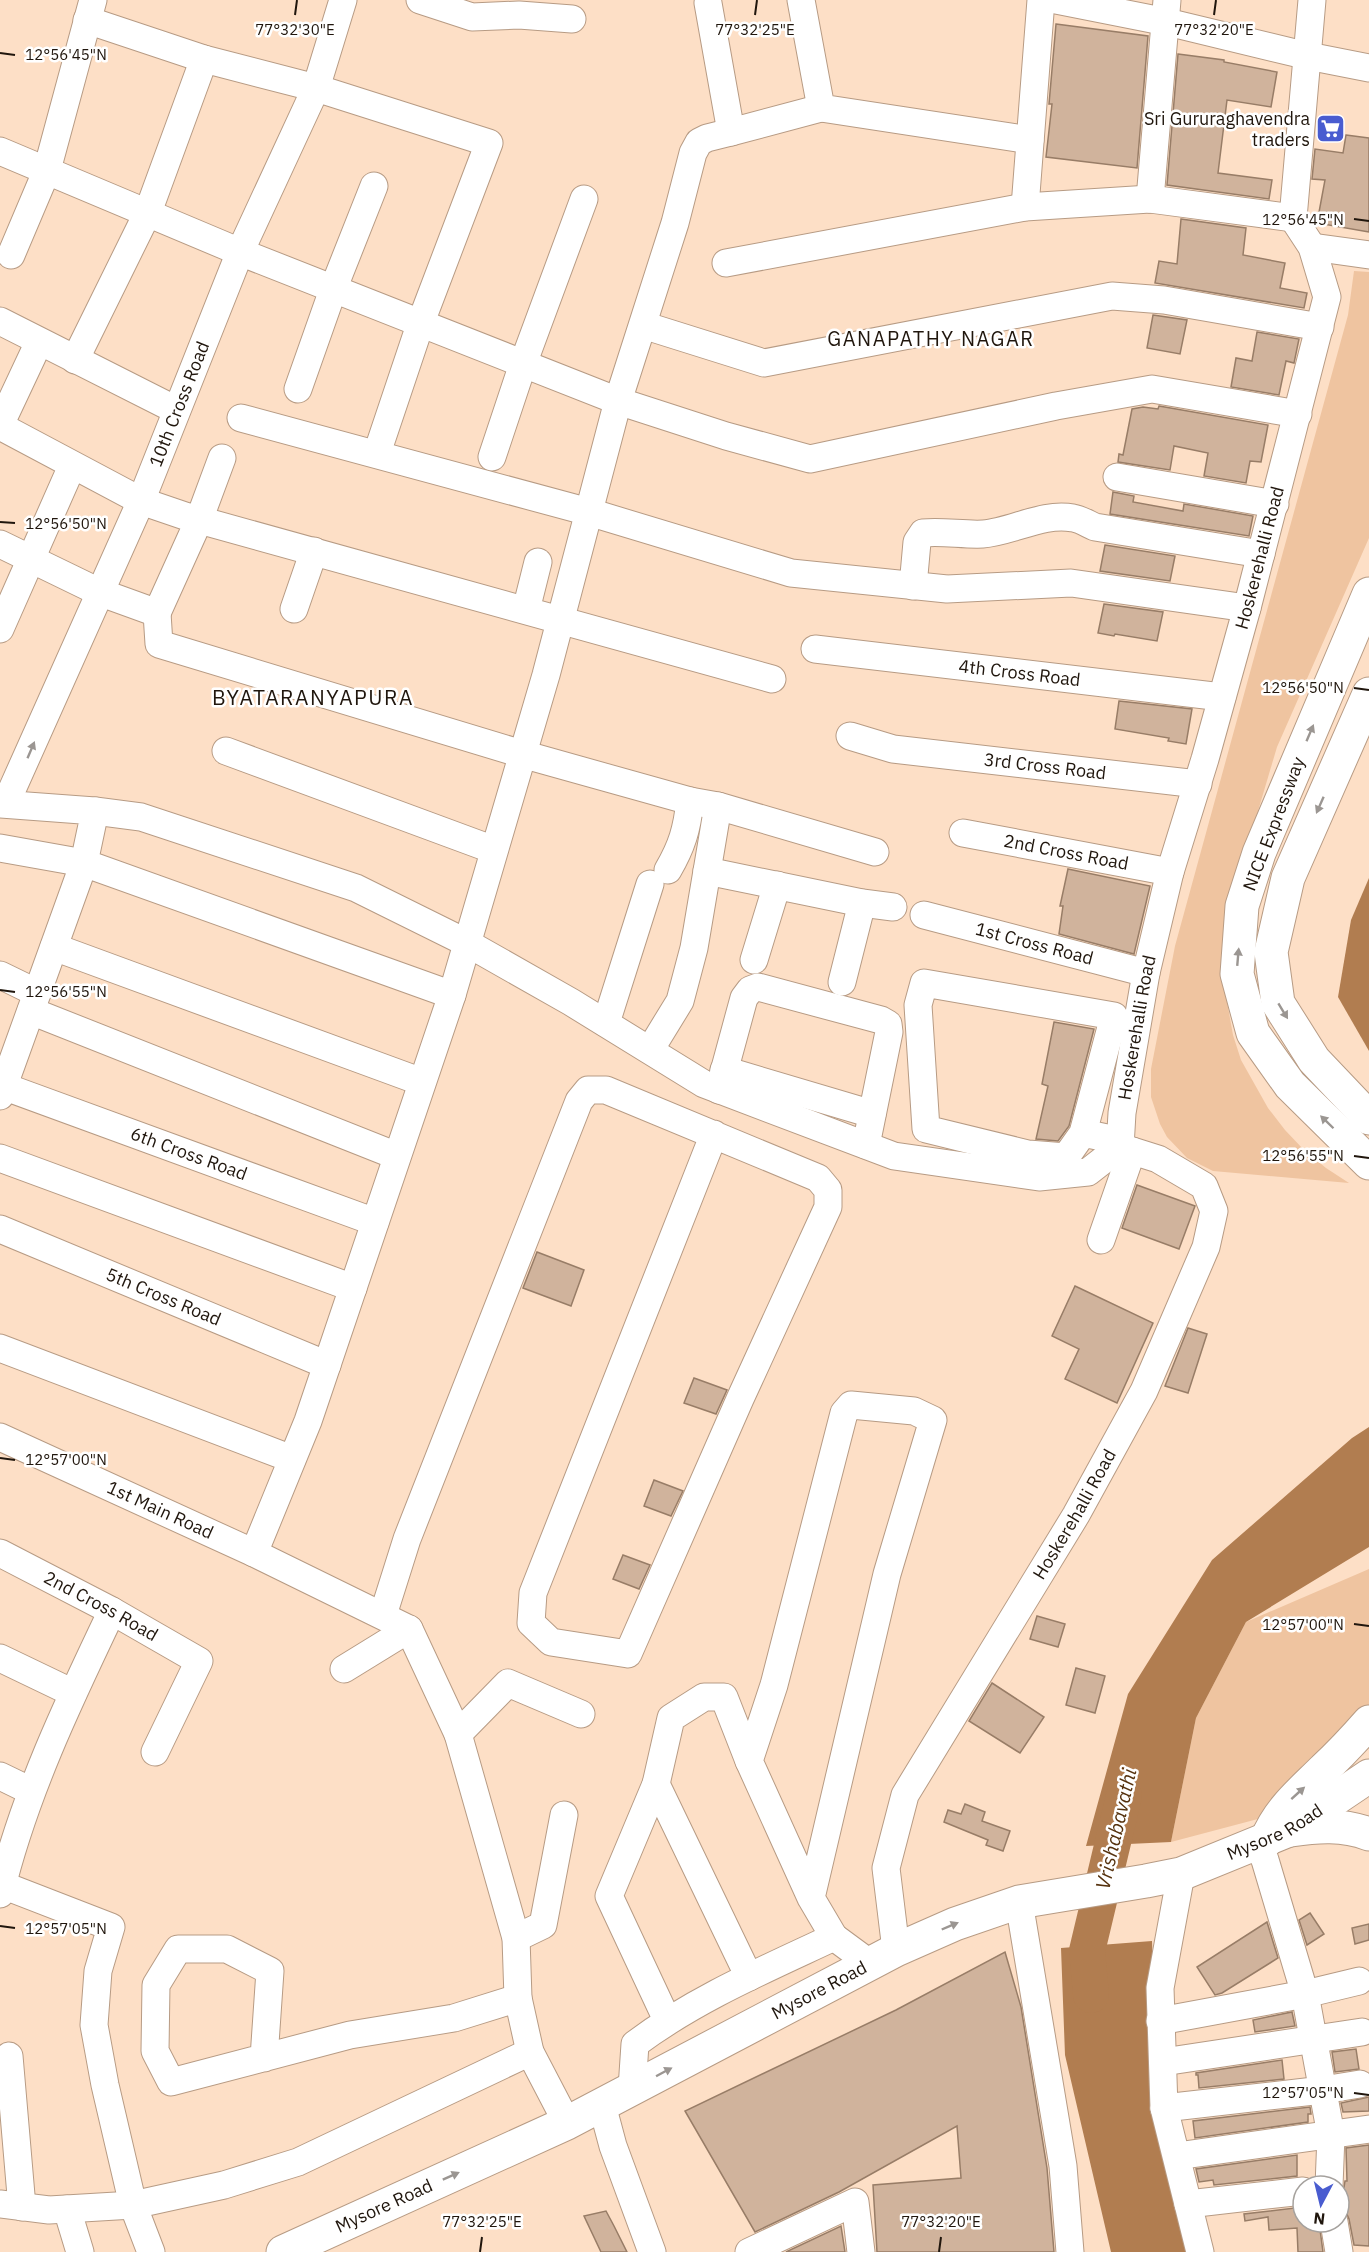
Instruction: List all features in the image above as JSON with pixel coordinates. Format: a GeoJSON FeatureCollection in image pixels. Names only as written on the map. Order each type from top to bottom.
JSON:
{"type":"FeatureCollection","features":[{"type":"Feature","properties":{"kind":"highway","name":"NICE Expressway"},"geometry":{"type":"LineString","coordinates":[[1369,594],[1259,853],[1242,906],[1237,974],[1254,1033],[1290,1085],[1369,1163]]}},
{"type":"Feature","properties":{"kind":"highway","name":"NICE Expressway"},"geometry":{"type":"LineString","coordinates":[[1369,694],[1288,878],[1271,952],[1278,1003],[1314,1060],[1369,1118]]}},
{"type":"Feature","properties":{"kind":"highway"},"geometry":{"type":"LineString","coordinates":[[1369,1722],[1341,1753],[1292,1798],[1274,1822],[1271,1838],[1320,1826],[1358,1830],[1369,1834]]}},
{"type":"Feature","properties":{"kind":"highway","name":"Mysore Road"},"geometry":{"type":"LineString","coordinates":[[283,2252],[567,2123],[884,1957],[955,1924],[1023,1901],[1181,1874],[1271,1838],[1369,1776]]}},
{"type":"Feature","properties":{"kind":"street","name":"10th Cross Road"},"geometry":{"type":"LineString","coordinates":[[3,804],[141,501],[240,252],[316,88],[343,0]]}},
{"type":"Feature","properties":{"kind":"street"},"geometry":{"type":"LineString","coordinates":[[420,0],[519,15],[572,19]]}},
{"type":"Feature","properties":{"kind":"street"},"geometry":{"type":"LineString","coordinates":[[801,0],[821,108]]}},
{"type":"Feature","properties":{"kind":"street"},"geometry":{"type":"LineString","coordinates":[[1025,207],[1041,0]]}},
{"type":"Feature","properties":{"kind":"street"},"geometry":{"type":"LineString","coordinates":[[1056,0],[1167,11],[1308,56],[1369,68]]}},
{"type":"Feature","properties":{"kind":"street"},"geometry":{"type":"LineString","coordinates":[[726,263],[1025,207],[1150,199],[1293,218],[1312,0]]}},
{"type":"Feature","properties":{"kind":"street"},"geometry":{"type":"LineString","coordinates":[[708,3],[731,132]]}},
{"type":"Feature","properties":{"kind":"street"},"geometry":{"type":"LineString","coordinates":[[11,255],[47,170],[90,10],[204,59],[316,88],[489,143],[421,322],[378,453]]}},
{"type":"Feature","properties":{"kind":"street"},"geometry":{"type":"LineString","coordinates":[[1150,199],[1167,11]]}},
{"type":"Feature","properties":{"kind":"street"},"geometry":{"type":"LineString","coordinates":[[75,360],[148,212],[204,59]]}},
{"type":"Feature","properties":{"kind":"street"},"geometry":{"type":"LineString","coordinates":[[254,1553],[327,1365],[452,995],[560,619],[618,401],[675,223],[693,153],[699,142],[821,108],[1030,140]]}},
{"type":"Feature","properties":{"kind":"street"},"geometry":{"type":"LineString","coordinates":[[0,151],[240,252],[334,287],[618,401],[726,436],[810,459],[1056,406],[1152,389],[1298,414]]}},
{"type":"Feature","properties":{"kind":"street"},"geometry":{"type":"LineString","coordinates":[[298,389],[334,287],[374,186]]}},
{"type":"Feature","properties":{"kind":"street"},"geometry":{"type":"LineString","coordinates":[[492,457],[523,363],[584,199]]}},
{"type":"Feature","properties":{"kind":"street","name":"Hoskerehalli Road"},"geometry":{"type":"LineString","coordinates":[[884,1957],[886,1868],[904,1795],[1087,1495],[1144,1391],[1206,1247],[1214,1211],[1204,1186],[1158,1159],[1124,1146],[1122,1113],[1146,973],[1170,873],[1198,784],[1247,608],[1327,297],[1312,247],[1293,218]]}},
{"type":"Feature","properties":{"kind":"street"},"geometry":{"type":"LineString","coordinates":[[1312,247],[1369,255]]}},
{"type":"Feature","properties":{"kind":"street"},"geometry":{"type":"LineString","coordinates":[[643,325],[764,363],[1112,296],[1164,300],[1320,327]]}},
{"type":"Feature","properties":{"kind":"street"},"geometry":{"type":"LineString","coordinates":[[0,321],[176,410]]}},
{"type":"Feature","properties":{"kind":"street"},"geometry":{"type":"LineString","coordinates":[[39,342],[0,426],[141,501],[199,520],[772,679]]}},
{"type":"Feature","properties":{"kind":"street"},"geometry":{"type":"LineString","coordinates":[[241,417],[588,512],[791,573],[947,589],[1071,583],[1247,608]]}},
{"type":"Feature","properties":{"kind":"street"},"geometry":{"type":"LineString","coordinates":[[222,458],[199,520],[157,613],[159,644],[522,754],[690,801],[718,806],[875,852]]}},
{"type":"Feature","properties":{"kind":"street"},"geometry":{"type":"LineString","coordinates":[[0,629],[72,466]]}},
{"type":"Feature","properties":{"kind":"street"},"geometry":{"type":"LineString","coordinates":[[1117,477],[1275,504]]}},
{"type":"Feature","properties":{"kind":"street"},"geometry":{"type":"LineString","coordinates":[[913,586],[917,542],[923,533],[940,531],[993,533],[1053,518],[1074,518],[1095,527],[1261,554]]}},
{"type":"Feature","properties":{"kind":"street"},"geometry":{"type":"LineString","coordinates":[[0,544],[99,592],[157,613]]}},
{"type":"Feature","properties":{"kind":"street"},"geometry":{"type":"LineString","coordinates":[[294,609],[314,551]]}},
{"type":"Feature","properties":{"kind":"street"},"geometry":{"type":"LineString","coordinates":[[526,610],[538,562]]}},
{"type":"Feature","properties":{"kind":"street","name":"4th Cross Road"},"geometry":{"type":"LineString","coordinates":[[816,649],[1222,697]]}},
{"type":"Feature","properties":{"kind":"street","name":"3rd Cross Road"},"geometry":{"type":"LineString","coordinates":[[850,736],[893,749],[1198,784]]}},
{"type":"Feature","properties":{"kind":"street"},"geometry":{"type":"LineString","coordinates":[[226,751],[495,850]]}},
{"type":"Feature","properties":{"kind":"street"},"geometry":{"type":"LineString","coordinates":[[606,1023],[659,877],[680,849],[687,826],[690,801]]}},
{"type":"Feature","properties":{"kind":"street"},"geometry":{"type":"LineString","coordinates":[[3,804],[141,817],[356,888],[467,943],[606,1023],[704,1084],[722,1080],[872,1114]]}},
{"type":"Feature","properties":{"kind":"street"},"geometry":{"type":"LineString","coordinates":[[650,1050],[680,1001],[694,948],[718,806]]}},
{"type":"Feature","properties":{"kind":"street"},"geometry":{"type":"LineString","coordinates":[[1,1089],[84,862],[95,811]]}},
{"type":"Feature","properties":{"kind":"street","name":"2nd Cross Road"},"geometry":{"type":"LineString","coordinates":[[963,833],[1170,873]]}},
{"type":"Feature","properties":{"kind":"street"},"geometry":{"type":"LineString","coordinates":[[0,848],[84,862],[452,995]]}},
{"type":"Feature","properties":{"kind":"street"},"geometry":{"type":"LineString","coordinates":[[708,871],[862,903],[893,907]]}},
{"type":"Feature","properties":{"kind":"street"},"geometry":{"type":"LineString","coordinates":[[754,960],[777,885]]}},
{"type":"Feature","properties":{"kind":"street"},"geometry":{"type":"LineString","coordinates":[[842,982],[862,903]]}},
{"type":"Feature","properties":{"kind":"street","name":"1st Cross Road"},"geometry":{"type":"LineString","coordinates":[[924,915],[1146,973]]}},
{"type":"Feature","properties":{"kind":"street"},"geometry":{"type":"LineString","coordinates":[[54,947],[422,1082]]}},
{"type":"Feature","properties":{"kind":"street"},"geometry":{"type":"LineString","coordinates":[[0,975],[34,1002],[397,1156]]}},
{"type":"Feature","properties":{"kind":"street"},"geometry":{"type":"LineString","coordinates":[[924,983],[1114,1016],[1083,1133],[1066,1157],[1028,1154],[926,1129],[918,1005],[924,983]]}},
{"type":"Feature","properties":{"kind":"street"},"geometry":{"type":"LineString","coordinates":[[722,1080],[744,998],[750,990],[758,987],[881,1020],[888,1024],[889,1032],[866,1145]]}},
{"type":"Feature","properties":{"kind":"street"},"geometry":{"type":"LineString","coordinates":[[722,1080],[894,1156],[1039,1177],[1088,1172],[1124,1146]]}},
{"type":"Feature","properties":{"kind":"street","name":"6th Cross Road"},"geometry":{"type":"LineString","coordinates":[[1,1089],[375,1222]]}},
{"type":"Feature","properties":{"kind":"street"},"geometry":{"type":"LineString","coordinates":[[383,1615],[406,1539],[579,1101],[588,1090],[606,1090],[714,1134],[818,1178],[828,1190],[828,1207],[740,1399],[628,1654],[551,1642],[531,1623],[533,1593],[714,1134]]}},
{"type":"Feature","properties":{"kind":"street"},"geometry":{"type":"LineString","coordinates":[[1083,1133],[1124,1146]]}},
{"type":"Feature","properties":{"kind":"street"},"geometry":{"type":"LineString","coordinates":[[1101,1240],[1124,1146]]}},
{"type":"Feature","properties":{"kind":"street"},"geometry":{"type":"LineString","coordinates":[[0,1158],[353,1288]]}},
{"type":"Feature","properties":{"kind":"street","name":"5th Cross Road"},"geometry":{"type":"LineString","coordinates":[[0,1229],[327,1365]]}},
{"type":"Feature","properties":{"kind":"street"},"geometry":{"type":"LineString","coordinates":[[0,1348],[292,1459]]}},
{"type":"Feature","properties":{"kind":"street"},"geometry":{"type":"LineString","coordinates":[[749,1761],[774,1685],[844,1413],[851,1404],[914,1411],[933,1420],[887,1574],[811,1898]]}},
{"type":"Feature","properties":{"kind":"street","name":"1st Main Road"},"geometry":{"type":"LineString","coordinates":[[0,1437],[254,1553],[409,1629]]}},
{"type":"Feature","properties":{"kind":"street","name":"2nd Cross Road"},"geometry":{"type":"LineString","coordinates":[[0,1554],[112,1611],[199,1661],[156,1752]]}},
{"type":"Feature","properties":{"kind":"street"},"geometry":{"type":"LineString","coordinates":[[112,1611],[73,1693],[31,1791],[1,1887],[111,1927],[98,1971],[94,2025],[105,2085],[133,2205],[151,2252]]}},
{"type":"Feature","properties":{"kind":"street"},"geometry":{"type":"LineString","coordinates":[[344,1669],[409,1629],[458,1734],[516,1938],[518,1998],[530,2052],[567,2123]]}},
{"type":"Feature","properties":{"kind":"street"},"geometry":{"type":"LineString","coordinates":[[0,1658],[73,1693]]}},
{"type":"Feature","properties":{"kind":"street"},"geometry":{"type":"LineString","coordinates":[[458,1734],[508,1683],[581,1714]]}},
{"type":"Feature","properties":{"kind":"street"},"geometry":{"type":"LineString","coordinates":[[667,2020],[609,1896],[656,1785],[671,1718],[704,1697],[724,1697],[749,1761],[811,1898],[834,1937],[884,1957]]}},
{"type":"Feature","properties":{"kind":"street"},"geometry":{"type":"LineString","coordinates":[[0,1776],[31,1791]]}},
{"type":"Feature","properties":{"kind":"street"},"geometry":{"type":"LineString","coordinates":[[656,1785],[749,1977]]}},
{"type":"Feature","properties":{"kind":"street"},"geometry":{"type":"LineString","coordinates":[[516,1938],[543,1925],[564,1815]]}},
{"type":"Feature","properties":{"kind":"street"},"geometry":{"type":"LineString","coordinates":[[1271,1838],[1265,1860],[1305,1994],[1331,2135],[1329,2174]]}},
{"type":"Feature","properties":{"kind":"street"},"geometry":{"type":"LineString","coordinates":[[1181,1874],[1160,1988],[1164,2108],[1200,2252]]}},
{"type":"Feature","properties":{"kind":"street"},"geometry":{"type":"LineString","coordinates":[[1023,1901],[1063,2166],[1070,2252]]}},
{"type":"Feature","properties":{"kind":"street"},"geometry":{"type":"LineString","coordinates":[[632,2089],[634,2044],[667,2020],[749,1977],[834,1937]]}},
{"type":"Feature","properties":{"kind":"street"},"geometry":{"type":"LineString","coordinates":[[264,2058],[270,1971],[227,1949],[178,1949],[156,1985],[155,2051],[171,2082],[264,2058],[350,2035],[454,2018],[518,1998]]}},
{"type":"Feature","properties":{"kind":"street"},"geometry":{"type":"LineString","coordinates":[[1160,2021],[1305,1994],[1359,1981]]}},
{"type":"Feature","properties":{"kind":"street"},"geometry":{"type":"LineString","coordinates":[[1162,2061],[1362,2032]]}},
{"type":"Feature","properties":{"kind":"street"},"geometry":{"type":"LineString","coordinates":[[9,2056],[11,2205],[49,2210],[133,2205],[224,2185],[298,2162],[530,2052]]}},
{"type":"Feature","properties":{"kind":"street"},"geometry":{"type":"LineString","coordinates":[[1164,2108],[1360,2084]]}},
{"type":"Feature","properties":{"kind":"street"},"geometry":{"type":"LineString","coordinates":[[602,2105],[613,2146],[652,2252]]}},
{"type":"Feature","properties":{"kind":"street"},"geometry":{"type":"LineString","coordinates":[[1177,2156],[1369,2129]]}},
{"type":"Feature","properties":{"kind":"street"},"geometry":{"type":"LineString","coordinates":[[1188,2204],[1291,2193]]}},
{"type":"Feature","properties":{"kind":"street"},"geometry":{"type":"LineString","coordinates":[[749,2252],[855,2202],[861,2252]]}},
{"type":"Feature","properties":{"kind":"street"},"geometry":{"type":"LineString","coordinates":[[67,2209],[80,2252]]}},
{"type":"Feature","properties":{"kind":"street"},"geometry":{"type":"LineString","coordinates":[[1336,2234],[1339,2252]]}},
{"type":"Feature","properties":{"kind":"shaded area"},"geometry":{"type":"Polygon","coordinates":[[[1354,271],[1369,272],[1369,538],[1277,747],[1229,909],[1224,985],[1233,1035],[1241,1060],[1268,1108],[1304,1150],[1349,1183],[1213,1171],[1187,1158],[1167,1137],[1160,1124],[1151,1097],[1151,1069],[1175,946],[1348,315],[1354,271]]]}},
{"type":"Feature","properties":{"kind":"shaded area"},"geometry":{"type":"Polygon","coordinates":[[[1369,1569],[1369,1748],[1280,1813],[1171,1842],[1196,1718],[1246,1622],[1369,1569]]]}},
{"type":"Feature","properties":{"kind":"water"},"geometry":{"type":"Polygon","coordinates":[[[1369,878],[1369,1051],[1338,997],[1351,920],[1369,878]]]}},
{"type":"Feature","properties":{"kind":"water"},"geometry":{"type":"Polygon","coordinates":[[[1369,1427],[1369,1547],[1246,1622],[1196,1718],[1171,1842],[1086,1846],[1128,1694],[1212,1560],[1352,1438],[1369,1427]]]}},
{"type":"Feature","properties":{"kind":"water"},"geometry":{"type":"Polygon","coordinates":[[[1152,1941],[1158,2111],[1189,2252],[1111,2252],[1065,2055],[1061,1948],[1152,1941]]]}},
{"type":"Feature","properties":{"kind":"building"},"geometry":{"type":"Polygon","coordinates":[[[1056,24],[1148,36],[1137,168],[1046,157],[1052,104],[1049,104],[1056,24]]]}},
{"type":"Feature","properties":{"kind":"building"},"geometry":{"type":"Polygon","coordinates":[[[1178,54],[1224,60],[1224,62],[1277,72],[1271,107],[1227,100],[1218,173],[1272,180],[1269,199],[1167,185],[1178,54]]]}},
{"type":"Feature","properties":{"kind":"building"},"geometry":{"type":"Polygon","coordinates":[[[1346,135],[1369,138],[1369,232],[1317,223],[1325,180],[1312,179],[1315,149],[1343,153],[1346,135]]]}},
{"type":"Feature","properties":{"kind":"building"},"geometry":{"type":"Polygon","coordinates":[[[1181,219],[1246,228],[1243,255],[1285,263],[1280,288],[1307,293],[1304,308],[1155,283],[1159,261],[1177,264],[1181,219]]]}},
{"type":"Feature","properties":{"kind":"building"},"geometry":{"type":"Polygon","coordinates":[[[1153,315],[1187,320],[1180,354],[1147,348],[1153,315]]]}},
{"type":"Feature","properties":{"kind":"building"},"geometry":{"type":"Polygon","coordinates":[[[1257,332],[1299,339],[1294,363],[1286,361],[1279,395],[1231,387],[1236,358],[1252,361],[1257,332]]]}},
{"type":"Feature","properties":{"kind":"building"},"geometry":{"type":"Polygon","coordinates":[[[1159,406],[1268,425],[1261,462],[1250,461],[1246,483],[1204,476],[1208,453],[1174,446],[1170,470],[1118,462],[1119,454],[1123,455],[1132,409],[1143,407],[1158,409],[1159,406]]]}},
{"type":"Feature","properties":{"kind":"building"},"geometry":{"type":"Polygon","coordinates":[[[1113,492],[1134,496],[1133,502],[1183,511],[1184,504],[1253,516],[1249,536],[1110,514],[1113,492]]]}},
{"type":"Feature","properties":{"kind":"building"},"geometry":{"type":"Polygon","coordinates":[[[1105,545],[1175,556],[1170,581],[1100,571],[1105,545]]]}},
{"type":"Feature","properties":{"kind":"building"},"geometry":{"type":"Polygon","coordinates":[[[1104,604],[1163,612],[1157,641],[1098,633],[1104,604]]]}},
{"type":"Feature","properties":{"kind":"building"},"geometry":{"type":"Polygon","coordinates":[[[1119,701],[1192,709],[1186,744],[1168,741],[1169,738],[1115,729],[1119,701]]]}},
{"type":"Feature","properties":{"kind":"building"},"geometry":{"type":"Polygon","coordinates":[[[1068,869],[1150,886],[1134,954],[1059,934],[1063,906],[1060,906],[1068,869]]]}},
{"type":"Feature","properties":{"kind":"building"},"geometry":{"type":"Polygon","coordinates":[[[1054,1022],[1094,1029],[1069,1126],[1058,1141],[1036,1139],[1048,1086],[1042,1084],[1054,1022]]]}},
{"type":"Feature","properties":{"kind":"building"},"geometry":{"type":"Polygon","coordinates":[[[1137,1185],[1195,1206],[1179,1249],[1122,1228],[1137,1185]]]}},
{"type":"Feature","properties":{"kind":"building"},"geometry":{"type":"Polygon","coordinates":[[[537,1252],[584,1270],[571,1306],[523,1288],[537,1252]]]}},
{"type":"Feature","properties":{"kind":"building"},"geometry":{"type":"Polygon","coordinates":[[[1075,1286],[1153,1323],[1117,1403],[1065,1379],[1079,1349],[1052,1336],[1075,1286]]]}},
{"type":"Feature","properties":{"kind":"building"},"geometry":{"type":"Polygon","coordinates":[[[1188,1328],[1207,1334],[1188,1393],[1165,1386],[1188,1328]]]}},
{"type":"Feature","properties":{"kind":"building"},"geometry":{"type":"Polygon","coordinates":[[[694,1378],[727,1390],[716,1414],[684,1403],[694,1378]]]}},
{"type":"Feature","properties":{"kind":"building"},"geometry":{"type":"Polygon","coordinates":[[[654,1480],[683,1491],[671,1516],[644,1506],[654,1480]]]}},
{"type":"Feature","properties":{"kind":"building"},"geometry":{"type":"Polygon","coordinates":[[[623,1555],[650,1565],[639,1589],[613,1579],[623,1555]]]}},
{"type":"Feature","properties":{"kind":"building"},"geometry":{"type":"Polygon","coordinates":[[[1037,1616],[1065,1624],[1058,1647],[1030,1639],[1037,1616]]]}},
{"type":"Feature","properties":{"kind":"building"},"geometry":{"type":"Polygon","coordinates":[[[1076,1668],[1105,1676],[1095,1713],[1066,1705],[1076,1668]]]}},
{"type":"Feature","properties":{"kind":"building"},"geometry":{"type":"Polygon","coordinates":[[[992,1683],[1044,1717],[1020,1753],[969,1721],[992,1683]]]}},
{"type":"Feature","properties":{"kind":"building"},"geometry":{"type":"Polygon","coordinates":[[[965,1804],[985,1812],[982,1821],[1010,1831],[1003,1851],[986,1845],[988,1840],[944,1822],[948,1810],[961,1814],[965,1804]]]}},
{"type":"Feature","properties":{"kind":"building"},"geometry":{"type":"Polygon","coordinates":[[[1310,1913],[1324,1934],[1307,1945],[1299,1920],[1310,1913]]]}},
{"type":"Feature","properties":{"kind":"building"},"geometry":{"type":"Polygon","coordinates":[[[1267,1922],[1278,1958],[1222,1993],[1215,1995],[1197,1967],[1267,1922]]]}},
{"type":"Feature","properties":{"kind":"building"},"geometry":{"type":"Polygon","coordinates":[[[1369,1924],[1369,1940],[1355,1944],[1352,1928],[1369,1924]]]}},
{"type":"Feature","properties":{"kind":"building"},"geometry":{"type":"Polygon","coordinates":[[[1005,1952],[1021,2007],[1047,2168],[1054,2252],[877,2252],[873,2185],[961,2178],[957,2126],[839,2192],[755,2232],[685,2111],[896,2010],[1005,1952]]]}},
{"type":"Feature","properties":{"kind":"building"},"geometry":{"type":"Polygon","coordinates":[[[1292,2012],[1295,2026],[1255,2032],[1253,2020],[1292,2012]]]}},
{"type":"Feature","properties":{"kind":"building"},"geometry":{"type":"Polygon","coordinates":[[[1356,2049],[1359,2069],[1335,2072],[1332,2052],[1356,2049]]]}},
{"type":"Feature","properties":{"kind":"building"},"geometry":{"type":"Polygon","coordinates":[[[1282,2060],[1284,2079],[1199,2088],[1196,2073],[1282,2060]]]}},
{"type":"Feature","properties":{"kind":"building"},"geometry":{"type":"Polygon","coordinates":[[[1369,2097],[1369,2111],[1343,2112],[1341,2103],[1369,2097]]]}},
{"type":"Feature","properties":{"kind":"building"},"geometry":{"type":"Polygon","coordinates":[[[1310,2107],[1311,2114],[1308,2114],[1308,2122],[1195,2138],[1193,2121],[1310,2107]]]}},
{"type":"Feature","properties":{"kind":"building"},"geometry":{"type":"Polygon","coordinates":[[[1369,2145],[1369,2246],[1354,2245],[1351,2229],[1351,2174],[1347,2174],[1346,2148],[1369,2145]]]}},
{"type":"Feature","properties":{"kind":"building"},"geometry":{"type":"Polygon","coordinates":[[[1297,2155],[1297,2174],[1291,2174],[1291,2177],[1214,2185],[1213,2180],[1199,2182],[1196,2169],[1297,2155]]]}},
{"type":"Feature","properties":{"kind":"building"},"geometry":{"type":"Polygon","coordinates":[[[1291,2208],[1291,2228],[1269,2230],[1268,2217],[1245,2221],[1244,2214],[1291,2208]]]}},
{"type":"Feature","properties":{"kind":"building"},"geometry":{"type":"Polygon","coordinates":[[[606,2211],[627,2252],[601,2252],[584,2216],[606,2211]]]}},
{"type":"Feature","properties":{"kind":"building"},"geometry":{"type":"Polygon","coordinates":[[[841,2226],[845,2252],[786,2252],[841,2226]]]}},
{"type":"Feature","properties":{"kind":"building"},"geometry":{"type":"Polygon","coordinates":[[[1297,2234],[1321,2234],[1323,2252],[1298,2252],[1297,2234]]]}},
{"type":"Feature","properties":{"kind":"waterway","name":"Vrishabavathi"},"geometry":{"type":"LineString","coordinates":[[1091,1995],[1087,1951],[1124,1796]]}},
{"type":"Feature","properties":{"kind":"place","name":"Sri Gururaghavendra traders"},"geometry":{"type":"Point","coordinates":[1331,129]}},
{"type":"Feature","properties":{"kind":"district","name":"GANAPATHY NAGAR"},"geometry":{"type":"Point","coordinates":[931,339]}},
{"type":"Feature","properties":{"kind":"district","name":"BYATARANYAPURA"},"geometry":{"type":"Point","coordinates":[313,698]}}]}
